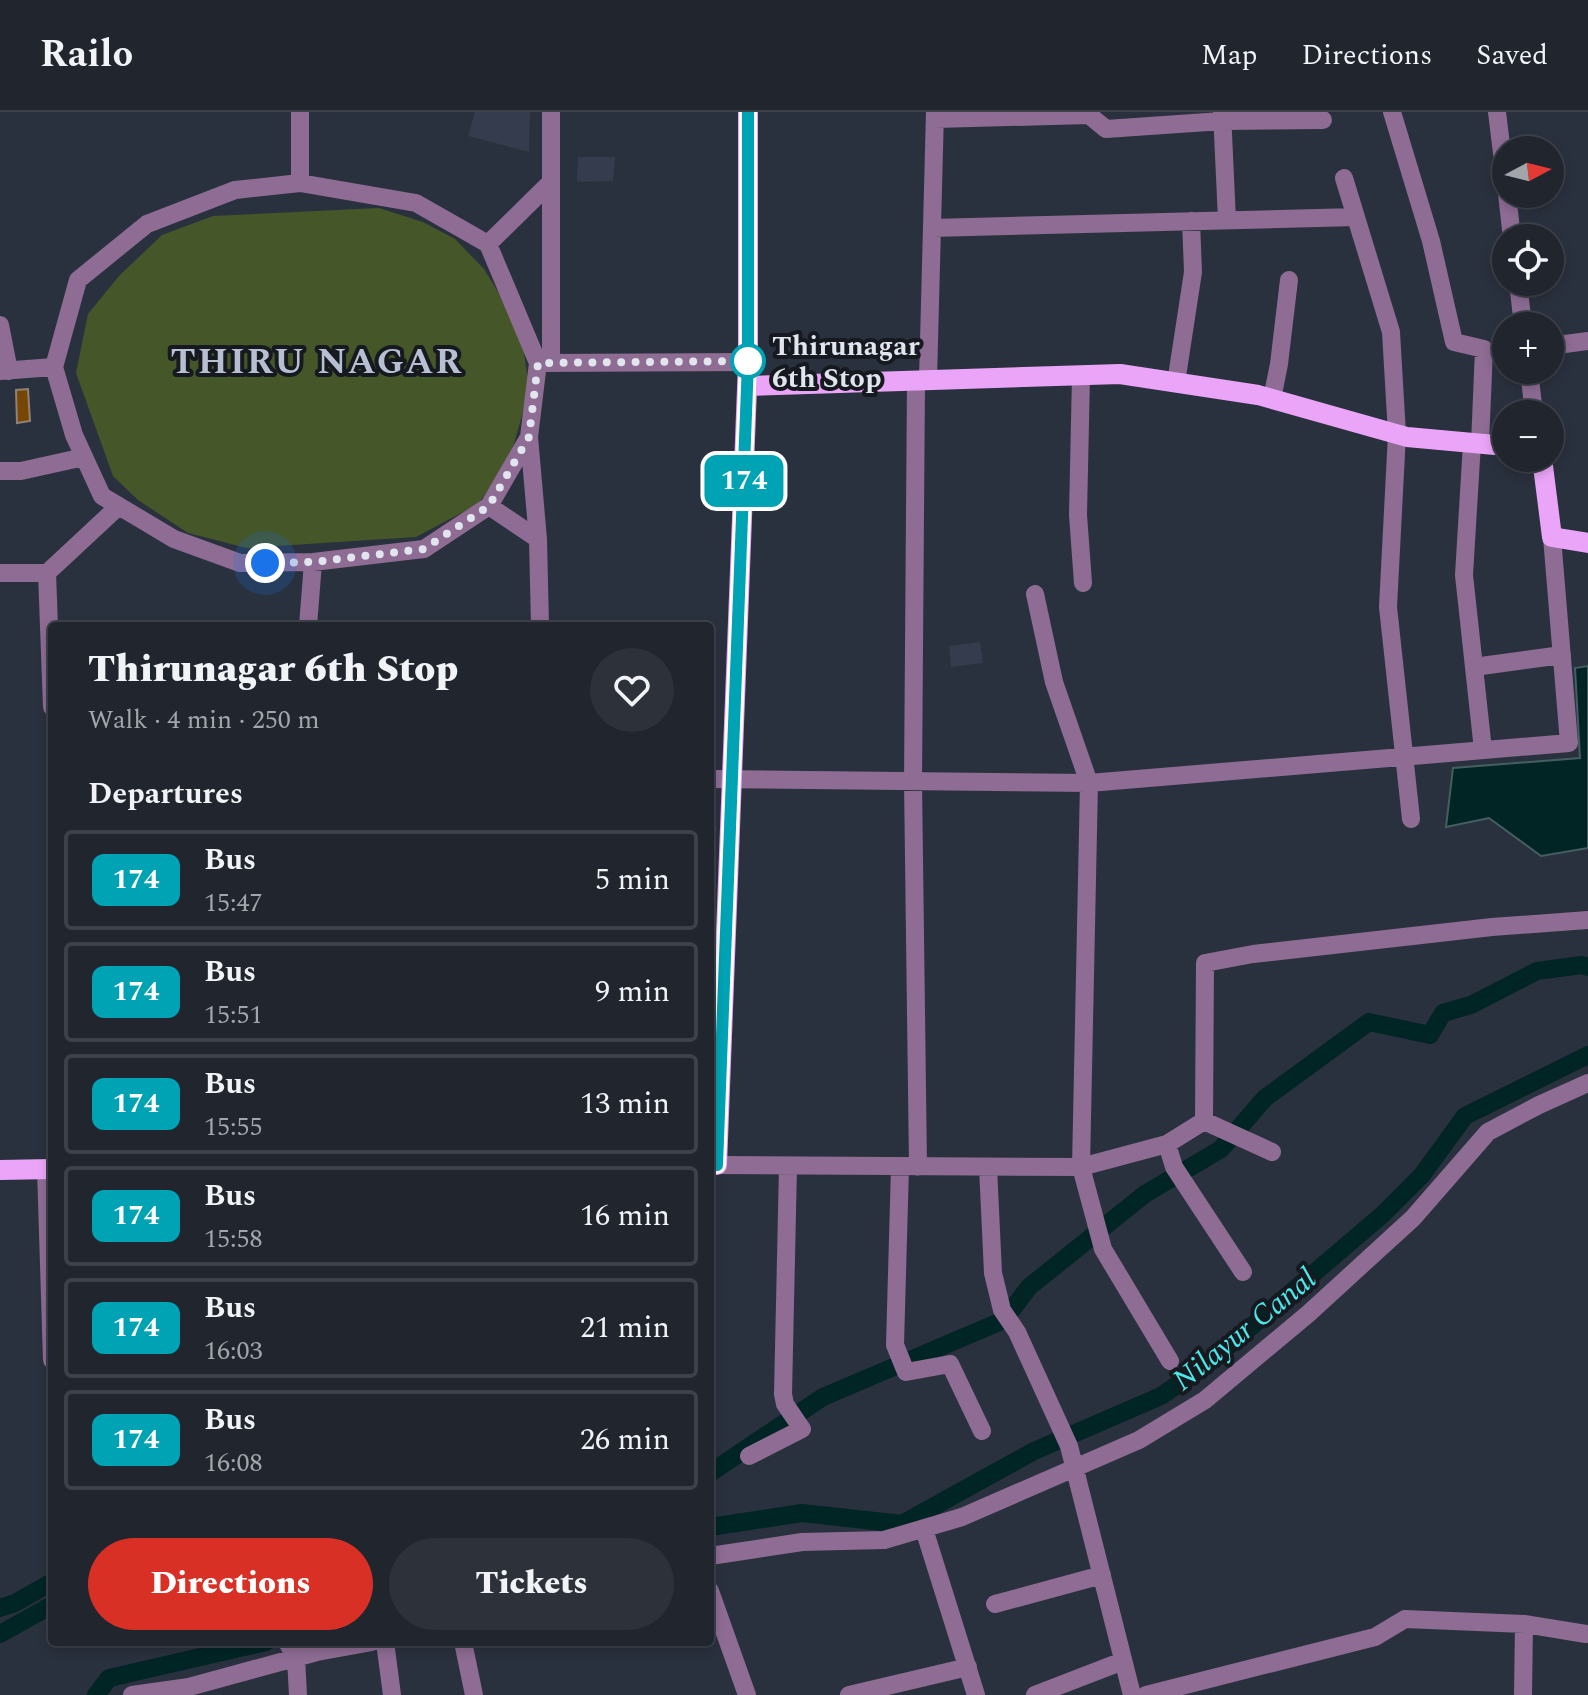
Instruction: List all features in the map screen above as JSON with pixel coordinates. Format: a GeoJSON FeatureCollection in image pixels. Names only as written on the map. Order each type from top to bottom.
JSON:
{"type":"FeatureCollection","features":[{"type":"Feature","properties":{"kind":"main road"},"geometry":{"type":"LineString","coordinates":[[714,1145],[748,362],[748,112]]}},
{"type":"Feature","properties":{"kind":"main road"},"geometry":{"type":"LineString","coordinates":[[747,386],[1120,374],[1272,399],[1397,434],[1492,445]]}},
{"type":"Feature","properties":{"kind":"main road"},"geometry":{"type":"LineString","coordinates":[[1544,472],[1552,537],[1588,543]]}},
{"type":"Feature","properties":{"kind":"main road"},"geometry":{"type":"LineString","coordinates":[[0,1170],[48,1169]]}},
{"type":"Feature","properties":{"kind":"street"},"geometry":{"type":"LineString","coordinates":[[300,112],[300,183]]}},
{"type":"Feature","properties":{"kind":"street"},"geometry":{"type":"LineString","coordinates":[[540,622],[538,539],[529,437],[545,363],[551,112]]}},
{"type":"Feature","properties":{"kind":"street"},"geometry":{"type":"LineString","coordinates":[[1392,112],[1431,241],[1454,342],[1484,349],[1464,575],[1483,750]]}},
{"type":"Feature","properties":{"kind":"street"},"geometry":{"type":"LineString","coordinates":[[1497,112],[1500,136]]}},
{"type":"Feature","properties":{"kind":"street"},"geometry":{"type":"LineString","coordinates":[[982,1431],[950,1364],[906,1372],[895,1345],[909,1167],[922,381],[932,228],[935,116],[1089,115],[1106,129],[1222,116],[1323,120]]}},
{"type":"Feature","properties":{"kind":"street"},"geometry":{"type":"LineString","coordinates":[[1222,116],[1227,220]]}},
{"type":"Feature","properties":{"kind":"street"},"geometry":{"type":"LineString","coordinates":[[1344,178],[1391,332],[1397,434],[1388,607],[1411,819]]}},
{"type":"Feature","properties":{"kind":"street"},"geometry":{"type":"LineString","coordinates":[[488,244],[551,182]]}},
{"type":"Feature","properties":{"kind":"street"},"geometry":{"type":"LineString","coordinates":[[529,437],[489,506],[424,549],[313,562],[240,563],[174,539],[102,496],[74,435],[54,367],[78,280],[147,224],[235,190],[300,183],[416,203],[488,244],[545,363]]}},
{"type":"Feature","properties":{"kind":"street"},"geometry":{"type":"LineString","coordinates":[[932,228],[1356,217]]}},
{"type":"Feature","properties":{"kind":"street"},"geometry":{"type":"LineString","coordinates":[[1176,383],[1193,272],[1191,221]]}},
{"type":"Feature","properties":{"kind":"street"},"geometry":{"type":"LineString","coordinates":[[1272,399],[1289,280]]}},
{"type":"Feature","properties":{"kind":"street"},"geometry":{"type":"LineString","coordinates":[[0,325],[4,371],[54,367]]}},
{"type":"Feature","properties":{"kind":"street"},"geometry":{"type":"LineString","coordinates":[[1564,344],[1588,341]]}},
{"type":"Feature","properties":{"kind":"street"},"geometry":{"type":"LineString","coordinates":[[545,363],[748,362]]}},
{"type":"Feature","properties":{"kind":"street"},"geometry":{"type":"LineString","coordinates":[[1081,376],[1078,515],[1083,583]]}},
{"type":"Feature","properties":{"kind":"street"},"geometry":{"type":"LineString","coordinates":[[0,471],[21,471],[84,457]]}},
{"type":"Feature","properties":{"kind":"street"},"geometry":{"type":"LineString","coordinates":[[0,573],[47,573],[119,506]]}},
{"type":"Feature","properties":{"kind":"street"},"geometry":{"type":"LineString","coordinates":[[489,506],[538,539]]}},
{"type":"Feature","properties":{"kind":"street"},"geometry":{"type":"LineString","coordinates":[[714,779],[1089,783],[1569,743],[1552,537]]}},
{"type":"Feature","properties":{"kind":"street"},"geometry":{"type":"LineString","coordinates":[[308,622],[313,562]]}},
{"type":"Feature","properties":{"kind":"street"},"geometry":{"type":"LineString","coordinates":[[47,573],[49,622]]}},
{"type":"Feature","properties":{"kind":"street"},"geometry":{"type":"LineString","coordinates":[[1035,594],[1054,682],[1089,783],[1081,1167],[1103,1249],[1170,1361]]}},
{"type":"Feature","properties":{"kind":"street"},"geometry":{"type":"LineString","coordinates":[[1474,667],[1562,655]]}},
{"type":"Feature","properties":{"kind":"street"},"geometry":{"type":"LineString","coordinates":[[1204,1121],[1205,963],[1253,954],[1492,927],[1588,920]]}},
{"type":"Feature","properties":{"kind":"street"},"geometry":{"type":"LineString","coordinates":[[714,1555],[802,1542],[884,1540],[962,1517],[1139,1440],[1205,1400],[1308,1314],[1413,1218],[1488,1132],[1588,1083]]}},
{"type":"Feature","properties":{"kind":"street"},"geometry":{"type":"LineString","coordinates":[[714,1165],[1081,1167],[1167,1144],[1204,1121]]}},
{"type":"Feature","properties":{"kind":"street"},"geometry":{"type":"LineString","coordinates":[[1204,1121],[1272,1152]]}},
{"type":"Feature","properties":{"kind":"street"},"geometry":{"type":"LineString","coordinates":[[1167,1144],[1174,1167],[1243,1272]]}},
{"type":"Feature","properties":{"kind":"street"},"geometry":{"type":"LineString","coordinates":[[749,1456],[802,1429],[785,1404],[783,1394],[788,1167]]}},
{"type":"Feature","properties":{"kind":"street"},"geometry":{"type":"LineString","coordinates":[[988,1167],[993,1273],[1002,1310],[1017,1332],[1069,1446],[1132,1695]]}},
{"type":"Feature","properties":{"kind":"street"},"geometry":{"type":"LineString","coordinates":[[924,1529],[976,1695]]}},
{"type":"Feature","properties":{"kind":"street"},"geometry":{"type":"LineString","coordinates":[[995,1604],[1102,1575]]}},
{"type":"Feature","properties":{"kind":"street"},"geometry":{"type":"LineString","coordinates":[[714,1602],[747,1695]]}},
{"type":"Feature","properties":{"kind":"street"},"geometry":{"type":"LineString","coordinates":[[1146,1695],[1375,1637],[1405,1619],[1524,1624],[1586,1634]]}},
{"type":"Feature","properties":{"kind":"street"},"geometry":{"type":"LineString","coordinates":[[1523,1695],[1524,1624]]}},
{"type":"Feature","properties":{"kind":"street"},"geometry":{"type":"LineString","coordinates":[[132,1695],[189,1687],[290,1649],[325,1646]]}},
{"type":"Feature","properties":{"kind":"street"},"geometry":{"type":"LineString","coordinates":[[386,1646],[392,1695]]}},
{"type":"Feature","properties":{"kind":"street"},"geometry":{"type":"LineString","coordinates":[[464,1646],[474,1695]]}},
{"type":"Feature","properties":{"kind":"street"},"geometry":{"type":"LineString","coordinates":[[290,1649],[298,1695]]}},
{"type":"Feature","properties":{"kind":"street"},"geometry":{"type":"LineString","coordinates":[[1035,1695],[1123,1661]]}},
{"type":"Feature","properties":{"kind":"street"},"geometry":{"type":"LineString","coordinates":[[849,1695],[968,1667]]}},
{"type":"Feature","properties":{"kind":"shaded area"},"geometry":{"type":"Polygon","coordinates":[[[475,112],[530,112],[529,152],[468,136],[475,112]]]}},
{"type":"Feature","properties":{"kind":"shaded area"},"geometry":{"type":"Polygon","coordinates":[[[578,157],[615,157],[613,181],[577,182],[578,157]]]}},
{"type":"Feature","properties":{"kind":"shaded area"},"geometry":{"type":"Polygon","coordinates":[[[980,642],[983,663],[951,667],[949,646],[980,642]]]}},
{"type":"Feature","properties":{"kind":"shaded area"},"geometry":{"type":"Polygon","coordinates":[[[1588,666],[1588,848],[1541,856],[1489,818],[1446,827],[1453,768],[1580,758],[1575,668],[1588,666]]]}},
{"type":"Feature","properties":{"kind":"green space"},"geometry":{"type":"Polygon","coordinates":[[[379,208],[423,222],[455,239],[484,269],[508,308],[523,346],[529,387],[523,412],[509,461],[478,504],[416,537],[247,548],[188,533],[138,500],[113,476],[76,373],[88,314],[119,276],[162,235],[213,216],[379,208]]]}},
{"type":"Feature","properties":{"kind":"building"},"geometry":{"type":"Polygon","coordinates":[[[28,389],[30,421],[17,423],[16,390],[28,389]]]}},
{"type":"Feature","properties":{"kind":"waterway"},"geometry":{"type":"LineString","coordinates":[[714,1470],[823,1397],[1004,1320],[1029,1287],[1145,1194],[1221,1149],[1265,1098],[1369,1022],[1430,1035],[1443,1013],[1471,1005],[1537,971],[1582,965],[1588,967]]}},
{"type":"Feature","properties":{"kind":"waterway","name":"Nilayur Canal"},"geometry":{"type":"LineString","coordinates":[[714,1526],[802,1513],[902,1524],[1034,1451],[1161,1396],[1205,1366],[1382,1215],[1422,1175],[1465,1116],[1588,1055]]}},
{"type":"Feature","properties":{"kind":"waterway"},"geometry":{"type":"LineString","coordinates":[[0,1608],[48,1584]]}},
{"type":"Feature","properties":{"kind":"waterway"},"geometry":{"type":"LineString","coordinates":[[0,1634],[48,1607]]}},
{"type":"Feature","properties":{"kind":"waterway","name":"Nilayur Canal"},"geometry":{"type":"LineString","coordinates":[[96,1695],[109,1678],[249,1646]]}},
{"type":"Feature","properties":{"kind":"bus line","name":"174"},"geometry":{"type":"LineString","coordinates":[[717,1165],[748,362],[748,112]]}},
{"type":"Feature","properties":{"kind":"place","name":"Thirunagar 6th Stop"},"geometry":{"type":"Point","coordinates":[748,361]}},
{"type":"Feature","properties":{"kind":"district","name":"THIRU NAGAR"},"geometry":{"type":"Point","coordinates":[317,360]}},
{"type":"Feature","properties":{"kind":"route"},"geometry":{"type":"LineString","coordinates":[[265,563],[313,562],[424,549],[489,506],[529,437],[538,363],[748,361]]}}]}
